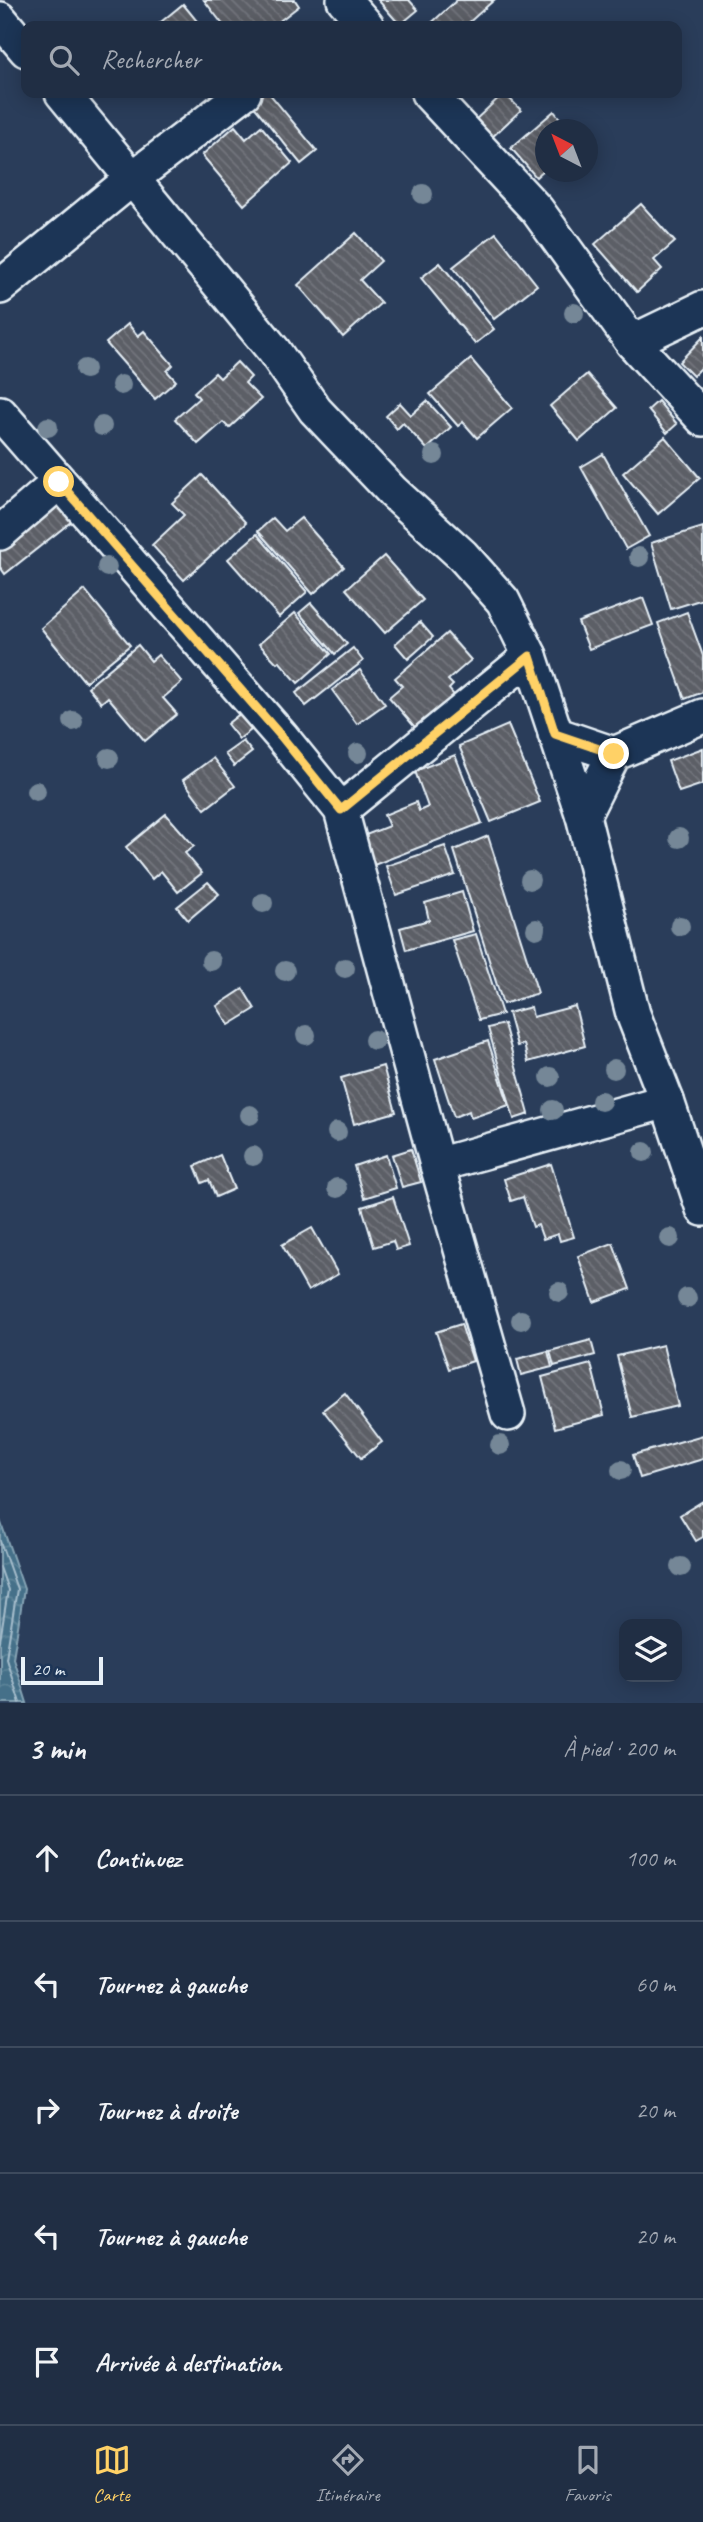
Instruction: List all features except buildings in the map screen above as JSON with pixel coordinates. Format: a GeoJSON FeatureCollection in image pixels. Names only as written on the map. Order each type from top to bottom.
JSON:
{"type":"FeatureCollection","features":[{"type":"Feature","properties":{"kind":"street"},"geometry":{"type":"LineString","coordinates":[[0,19],[21,44]]}},
{"type":"Feature","properties":{"kind":"street"},"geometry":{"type":"LineString","coordinates":[[66,98],[274,351],[315,410],[393,492],[462,555],[503,601],[530,656],[583,816],[633,1014],[701,1197]]}},
{"type":"Feature","properties":{"kind":"street"},"geometry":{"type":"LineString","coordinates":[[0,287],[133,178],[237,98]]}},
{"type":"Feature","properties":{"kind":"street"},"geometry":{"type":"LineString","coordinates":[[433,98],[537,210],[632,342],[703,419]]}},
{"type":"Feature","properties":{"kind":"street"},"geometry":{"type":"LineString","coordinates":[[632,342],[703,307]]}},
{"type":"Feature","properties":{"kind":"street"},"geometry":{"type":"LineString","coordinates":[[0,413],[272,726],[341,810],[508,1414]]}},
{"type":"Feature","properties":{"kind":"street"},"geometry":{"type":"LineString","coordinates":[[0,533],[59,482]]}},
{"type":"Feature","properties":{"kind":"street"},"geometry":{"type":"LineString","coordinates":[[341,810],[530,656]]}},
{"type":"Feature","properties":{"kind":"street"},"geometry":{"type":"LineString","coordinates":[[583,816],[614,754],[703,716]]}},
{"type":"Feature","properties":{"kind":"street"},"geometry":{"type":"LineString","coordinates":[[555,734],[614,754]]}},
{"type":"Feature","properties":{"kind":"street"},"geometry":{"type":"LineString","coordinates":[[437,1165],[667,1101]]}},
{"type":"Feature","properties":{"kind":"water"},"geometry":{"type":"Polygon","coordinates":[[[0,1520],[24,1589],[13,1658],[27,1703],[0,1703],[0,1520]]]}},
{"type":"Feature","properties":{"kind":"route"},"geometry":{"type":"LineString","coordinates":[[59,482],[281,736],[341,810],[530,656],[555,734],[614,754]]}}]}
